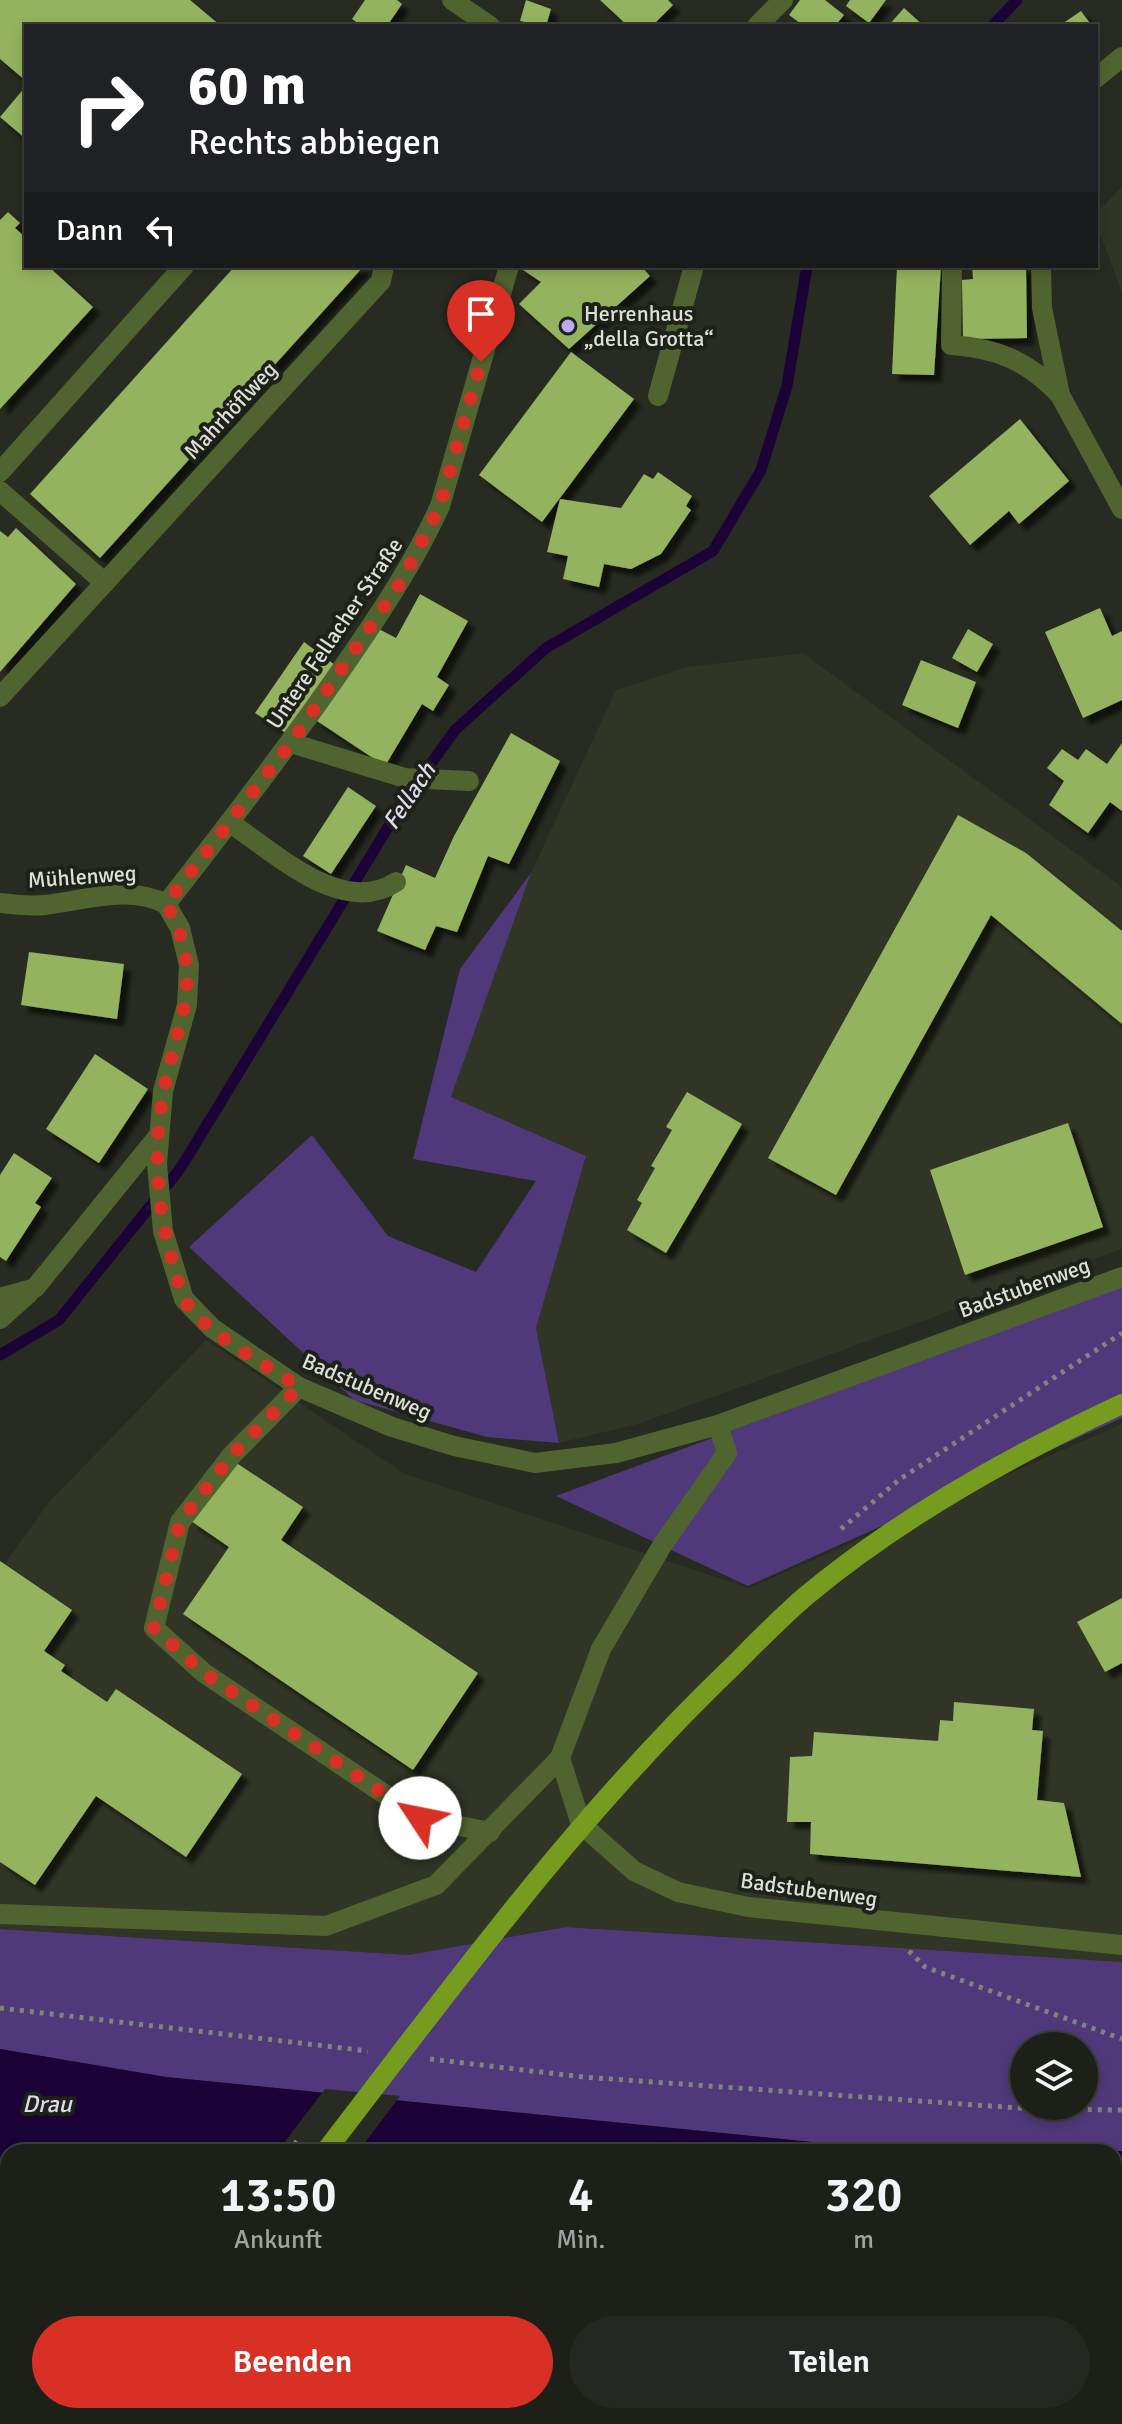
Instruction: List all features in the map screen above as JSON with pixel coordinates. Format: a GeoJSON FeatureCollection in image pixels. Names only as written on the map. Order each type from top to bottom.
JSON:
{"type":"FeatureCollection","features":[{"type":"Feature","properties":{"kind":"main road"},"geometry":{"type":"LineString","coordinates":[[331,2144],[557,1852],[677,1719],[807,1595],[885,1536],[1038,1443],[1122,1404]]}},
{"type":"Feature","properties":{"kind":"street"},"geometry":{"type":"LineString","coordinates":[[452,0],[487,24]]}},
{"type":"Feature","properties":{"kind":"street"},"geometry":{"type":"LineString","coordinates":[[767,23],[783,0]]}},
{"type":"Feature","properties":{"kind":"street"},"geometry":{"type":"LineString","coordinates":[[1098,76],[1122,57]]}},
{"type":"Feature","properties":{"kind":"street"},"geometry":{"type":"LineString","coordinates":[[0,472],[182,268]]}},
{"type":"Feature","properties":{"kind":"street","name":"Mahrhöflweg"},"geometry":{"type":"LineString","coordinates":[[0,697],[381,281],[384,268]]}},
{"type":"Feature","properties":{"kind":"street","name":"Untere Fellacher Straße"},"geometry":{"type":"LineString","coordinates":[[166,904],[291,743],[401,582],[425,538],[440,506],[508,268]]}},
{"type":"Feature","properties":{"kind":"street"},"geometry":{"type":"LineString","coordinates":[[658,396],[693,268]]}},
{"type":"Feature","properties":{"kind":"street"},"geometry":{"type":"LineString","coordinates":[[952,268],[951,345],[1002,352],[1024,363],[1060,395]]}},
{"type":"Feature","properties":{"kind":"street"},"geometry":{"type":"LineString","coordinates":[[1041,268],[1044,322],[1060,395],[1122,509]]}},
{"type":"Feature","properties":{"kind":"street"},"geometry":{"type":"LineString","coordinates":[[0,491],[105,583]]}},
{"type":"Feature","properties":{"kind":"street"},"geometry":{"type":"LineString","coordinates":[[291,743],[405,778],[469,781]]}},
{"type":"Feature","properties":{"kind":"street"},"geometry":{"type":"LineString","coordinates":[[230,823],[331,890],[359,895],[387,888],[396,882]]}},
{"type":"Feature","properties":{"kind":"street","name":"Mühlenweg"},"geometry":{"type":"LineString","coordinates":[[0,903],[39,906],[127,893],[149,895],[166,904]]}},
{"type":"Feature","properties":{"kind":"street","name":"Badstubenweg"},"geometry":{"type":"LineString","coordinates":[[166,904],[180,928],[189,965],[187,1005],[163,1091],[157,1164],[163,1231],[184,1299],[212,1328],[299,1387],[405,1431],[454,1446],[535,1463],[616,1453],[718,1425],[1122,1277]]}},
{"type":"Feature","properties":{"kind":"street"},"geometry":{"type":"LineString","coordinates":[[0,1319],[35,1288],[159,1135]]}},
{"type":"Feature","properties":{"kind":"street"},"geometry":{"type":"LineString","coordinates":[[0,1298],[35,1288]]}},
{"type":"Feature","properties":{"kind":"street"},"geometry":{"type":"LineString","coordinates":[[299,1387],[232,1455],[180,1522],[154,1628],[204,1673],[420,1818],[490,1832]]}},
{"type":"Feature","properties":{"kind":"street"},"geometry":{"type":"LineString","coordinates":[[0,1914],[326,1926],[436,1885],[560,1758],[601,1649],[663,1544],[727,1453],[718,1425]]}},
{"type":"Feature","properties":{"kind":"street","name":"Badstubenweg"},"geometry":{"type":"LineString","coordinates":[[560,1758],[581,1824],[634,1871],[678,1892],[748,1907],[880,1923],[1122,1945]]}},
{"type":"Feature","properties":{"kind":"path"},"geometry":{"type":"LineString","coordinates":[[833,1535],[900,1479],[1122,1333]]}},
{"type":"Feature","properties":{"kind":"path"},"geometry":{"type":"LineString","coordinates":[[880,1923],[925,1967],[1122,2039]]}},
{"type":"Feature","properties":{"kind":"path"},"geometry":{"type":"LineString","coordinates":[[0,2008],[378,2053]]}},
{"type":"Feature","properties":{"kind":"path"},"geometry":{"type":"LineString","coordinates":[[425,2058],[583,2077],[1032,2109],[1122,2110]]}},
{"type":"Feature","properties":{"kind":"shaded area"},"geometry":{"type":"Polygon","coordinates":[[[1122,186],[1122,292],[1098,228],[1098,212],[1122,186]]]}},
{"type":"Feature","properties":{"kind":"shaded area"},"geometry":{"type":"Polygon","coordinates":[[[803,653],[1122,887],[1122,1249],[638,1424],[559,1443],[536,1328],[586,1156],[451,1097],[531,873],[616,690],[687,667],[803,653]]]}},
{"type":"Feature","properties":{"kind":"shaded area"},"geometry":{"type":"Polygon","coordinates":[[[531,873],[451,1097],[586,1156],[536,1328],[559,1443],[487,1437],[354,1400],[189,1247],[312,1135],[388,1236],[476,1272],[536,1181],[413,1159],[460,969],[531,873]]]}},
{"type":"Feature","properties":{"kind":"shaded area"},"geometry":{"type":"Polygon","coordinates":[[[1122,1286],[1122,1418],[748,1586],[556,1496],[1122,1286]]]}},
{"type":"Feature","properties":{"kind":"shaded area"},"geometry":{"type":"Polygon","coordinates":[[[206,1340],[405,1474],[749,1588],[1122,1424],[1122,1962],[566,1927],[409,1955],[0,1929],[0,1570],[49,1502],[206,1340]]]}},
{"type":"Feature","properties":{"kind":"shaded area"},"geometry":{"type":"Polygon","coordinates":[[[566,1927],[1122,1962],[1122,2144],[831,2144],[166,2077],[0,2049],[0,1929],[409,1955],[566,1927]]]}},
{"type":"Feature","properties":{"kind":"water","name":"Drau"},"geometry":{"type":"Polygon","coordinates":[[[0,2049],[166,2077],[831,2144],[0,2144],[0,2049]]]}},
{"type":"Feature","properties":{"kind":"pier"},"geometry":{"type":"Polygon","coordinates":[[[325,2089],[400,2096],[364,2144],[283,2144],[325,2089]]]}},
{"type":"Feature","properties":{"kind":"building"},"geometry":{"type":"Polygon","coordinates":[[[0,0],[190,0],[219,24],[24,24],[24,79],[0,59],[0,0]]]}},
{"type":"Feature","properties":{"kind":"building"},"geometry":{"type":"Polygon","coordinates":[[[365,0],[397,0],[402,4],[388,24],[359,24],[352,19],[365,0]]]}},
{"type":"Feature","properties":{"kind":"building"},"geometry":{"type":"Polygon","coordinates":[[[526,0],[551,9],[547,24],[520,21],[526,0]]]}},
{"type":"Feature","properties":{"kind":"building"},"geometry":{"type":"Polygon","coordinates":[[[600,0],[668,0],[673,5],[654,24],[626,24],[600,0]]]}},
{"type":"Feature","properties":{"kind":"building"},"geometry":{"type":"Polygon","coordinates":[[[800,0],[825,0],[844,15],[837,24],[801,24],[789,15],[800,0]]]}},
{"type":"Feature","properties":{"kind":"building"},"geometry":{"type":"Polygon","coordinates":[[[850,0],[886,0],[869,23],[846,6],[850,0]]]}},
{"type":"Feature","properties":{"kind":"building"},"geometry":{"type":"Polygon","coordinates":[[[904,8],[922,24],[890,24],[904,8]]]}},
{"type":"Feature","properties":{"kind":"building"},"geometry":{"type":"Polygon","coordinates":[[[1081,11],[1091,24],[1062,24],[1081,11]]]}},
{"type":"Feature","properties":{"kind":"building"},"geometry":{"type":"Polygon","coordinates":[[[24,88],[24,137],[0,117],[24,88]]]}},
{"type":"Feature","properties":{"kind":"building"},"geometry":{"type":"Polygon","coordinates":[[[8,212],[20,223],[15,228],[24,236],[24,268],[50,268],[93,307],[0,409],[0,220],[8,212]]]}},
{"type":"Feature","properties":{"kind":"building"},"geometry":{"type":"Polygon","coordinates":[[[233,268],[362,268],[100,558],[30,494],[233,268]]]}},
{"type":"Feature","properties":{"kind":"building","name":"Herrenhaus „della Grotta“"},"geometry":{"type":"Polygon","coordinates":[[[520,268],[643,268],[650,276],[569,349],[519,304],[541,282],[520,268]]]}},
{"type":"Feature","properties":{"kind":"building"},"geometry":{"type":"Polygon","coordinates":[[[897,268],[941,268],[934,375],[892,374],[897,268]]]}},
{"type":"Feature","properties":{"kind":"building"},"geometry":{"type":"Polygon","coordinates":[[[972,268],[1026,268],[1027,338],[963,339],[962,280],[973,279],[972,268]]]}},
{"type":"Feature","properties":{"kind":"building"},"geometry":{"type":"Polygon","coordinates":[[[571,352],[634,399],[542,522],[479,475],[571,352]]]}},
{"type":"Feature","properties":{"kind":"building"},"geometry":{"type":"Polygon","coordinates":[[[1020,419],[1069,481],[1019,524],[1009,511],[970,545],[929,496],[1020,419]]]}},
{"type":"Feature","properties":{"kind":"building"},"geometry":{"type":"Polygon","coordinates":[[[658,472],[692,496],[686,506],[691,510],[661,554],[631,569],[604,564],[599,587],[563,579],[568,556],[547,552],[560,499],[621,508],[644,474],[653,479],[658,472]]]}},
{"type":"Feature","properties":{"kind":"building"},"geometry":{"type":"Polygon","coordinates":[[[16,528],[76,584],[0,672],[0,531],[8,537],[16,528]]]}},
{"type":"Feature","properties":{"kind":"building"},"geometry":{"type":"Polygon","coordinates":[[[420,594],[468,621],[437,677],[449,685],[433,711],[422,704],[385,766],[314,719],[379,629],[396,638],[420,594]]]}},
{"type":"Feature","properties":{"kind":"building"},"geometry":{"type":"Polygon","coordinates":[[[1100,608],[1112,636],[1122,631],[1122,700],[1083,718],[1045,632],[1100,608]]]}},
{"type":"Feature","properties":{"kind":"building"},"geometry":{"type":"Polygon","coordinates":[[[968,629],[993,644],[977,672],[952,658],[968,629]]]}},
{"type":"Feature","properties":{"kind":"building"},"geometry":{"type":"Polygon","coordinates":[[[304,642],[339,668],[292,737],[255,713],[304,642]]]}},
{"type":"Feature","properties":{"kind":"building"},"geometry":{"type":"Polygon","coordinates":[[[921,660],[976,682],[958,728],[902,705],[921,660]]]}},
{"type":"Feature","properties":{"kind":"building"},"geometry":{"type":"Polygon","coordinates":[[[511,733],[560,761],[509,864],[488,856],[457,932],[436,926],[425,950],[377,931],[406,865],[435,878],[454,836],[511,733]]]}},
{"type":"Feature","properties":{"kind":"building"},"geometry":{"type":"Polygon","coordinates":[[[1122,743],[1122,811],[1110,802],[1088,833],[1049,805],[1064,781],[1047,768],[1062,749],[1078,760],[1086,749],[1107,764],[1122,743]]]}},
{"type":"Feature","properties":{"kind":"building"},"geometry":{"type":"Polygon","coordinates":[[[348,787],[376,806],[331,874],[303,856],[348,787]]]}},
{"type":"Feature","properties":{"kind":"building"},"geometry":{"type":"Polygon","coordinates":[[[958,815],[1026,853],[1122,931],[1122,1024],[991,915],[836,1195],[768,1158],[958,815]]]}},
{"type":"Feature","properties":{"kind":"building"},"geometry":{"type":"Polygon","coordinates":[[[29,952],[124,964],[117,1019],[21,1005],[29,952]]]}},
{"type":"Feature","properties":{"kind":"building"},"geometry":{"type":"Polygon","coordinates":[[[95,1054],[148,1089],[99,1163],[46,1129],[95,1054]]]}},
{"type":"Feature","properties":{"kind":"building"},"geometry":{"type":"Polygon","coordinates":[[[687,1092],[742,1124],[666,1253],[627,1230],[642,1203],[637,1200],[655,1168],[651,1166],[672,1130],[666,1127],[687,1092]]]}},
{"type":"Feature","properties":{"kind":"building"},"geometry":{"type":"Polygon","coordinates":[[[1068,1123],[1103,1227],[965,1275],[930,1170],[1068,1123]]]}},
{"type":"Feature","properties":{"kind":"building"},"geometry":{"type":"Polygon","coordinates":[[[14,1153],[52,1178],[35,1203],[41,1207],[6,1261],[0,1257],[0,1175],[14,1153]]]}},
{"type":"Feature","properties":{"kind":"building"},"geometry":{"type":"Polygon","coordinates":[[[232,1460],[303,1507],[281,1540],[478,1673],[413,1770],[183,1614],[229,1547],[191,1521],[232,1460]]]}},
{"type":"Feature","properties":{"kind":"building"},"geometry":{"type":"Polygon","coordinates":[[[0,1561],[72,1610],[44,1651],[65,1665],[61,1671],[107,1702],[116,1689],[242,1774],[186,1857],[96,1796],[35,1885],[0,1862],[0,1561]]]}},
{"type":"Feature","properties":{"kind":"building"},"geometry":{"type":"Polygon","coordinates":[[[1122,1598],[1122,1663],[1105,1672],[1077,1622],[1122,1598]]]}},
{"type":"Feature","properties":{"kind":"building"},"geometry":{"type":"Polygon","coordinates":[[[954,1702],[1034,1709],[1032,1730],[1043,1731],[1037,1800],[1064,1803],[1081,1877],[810,1854],[811,1822],[787,1822],[790,1757],[812,1756],[814,1732],[938,1741],[940,1720],[953,1721],[954,1702]]]}},
{"type":"Feature","properties":{"kind":"waterway","name":"Fellach"},"geometry":{"type":"LineString","coordinates":[[994,24],[1017,0]]}},
{"type":"Feature","properties":{"kind":"waterway","name":"Fellach"},"geometry":{"type":"LineString","coordinates":[[0,1355],[59,1320],[180,1169],[401,806],[455,730],[546,648],[713,551],[761,470],[787,386],[807,268]]}},
{"type":"Feature","properties":{"kind":"place","name":"Herrenhaus „della Grotta“"},"geometry":{"type":"Point","coordinates":[568,326]}},
{"type":"Feature","properties":{"kind":"route"},"geometry":{"type":"LineString","coordinates":[[420,1818],[204,1673],[154,1628],[180,1522],[232,1455],[299,1387],[212,1328],[184,1299],[163,1231],[157,1164],[163,1091],[187,1005],[189,965],[180,928],[166,904],[291,743],[401,582],[440,506],[481,362]]}}]}
